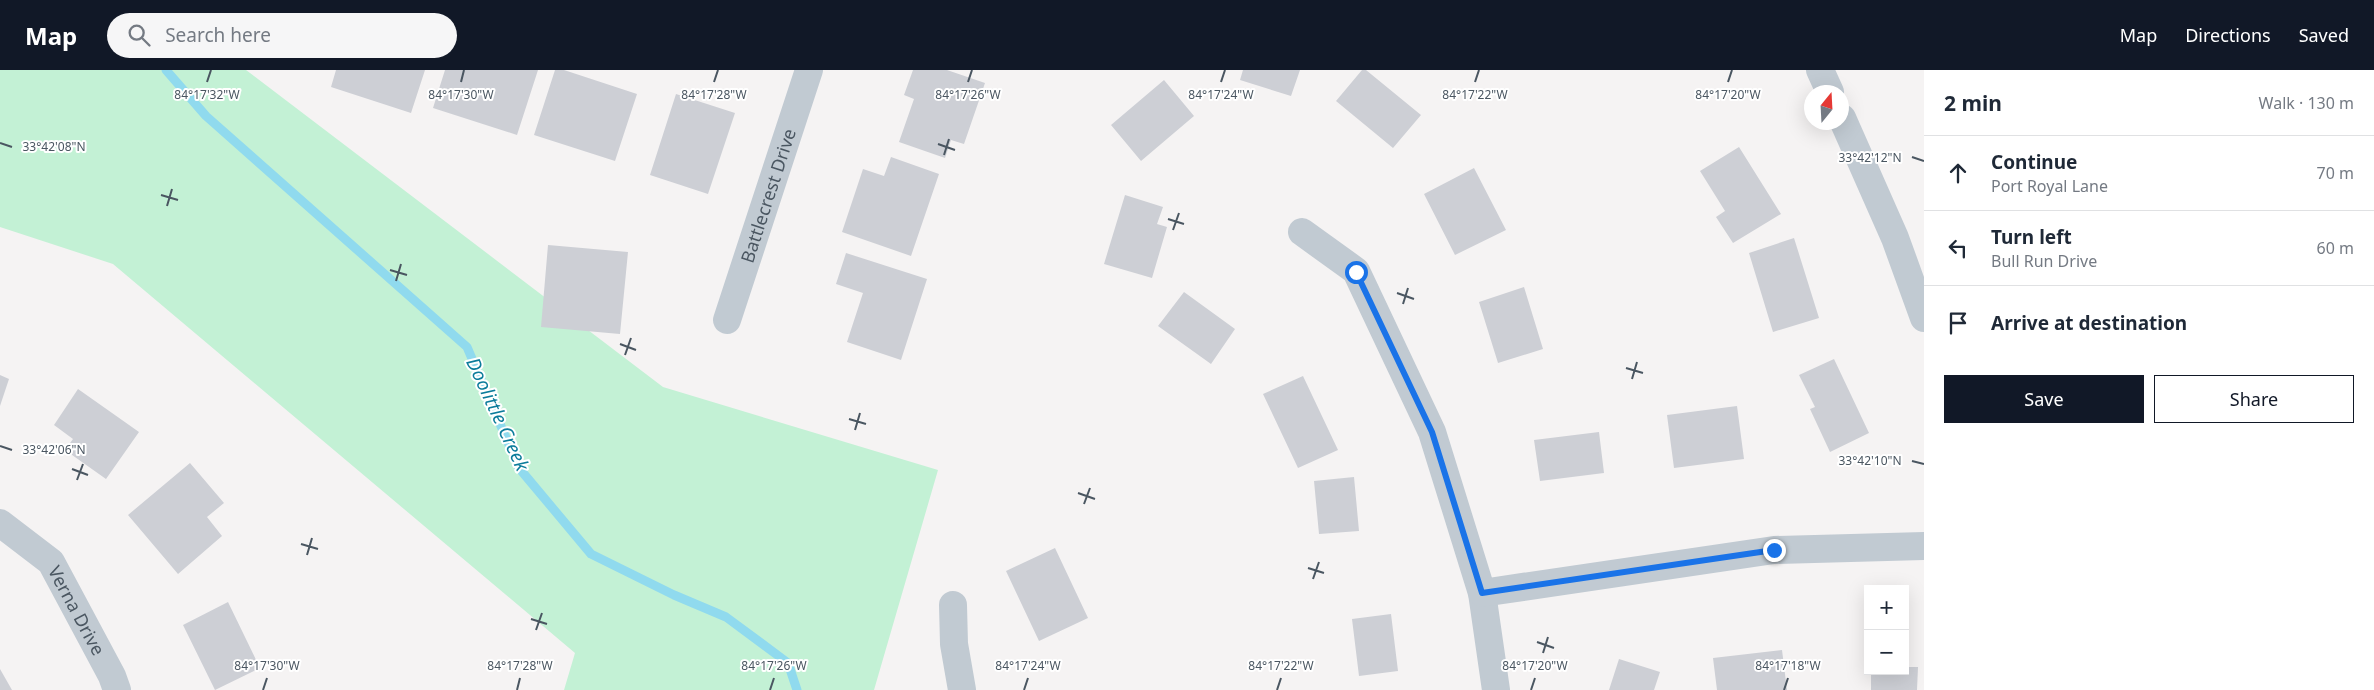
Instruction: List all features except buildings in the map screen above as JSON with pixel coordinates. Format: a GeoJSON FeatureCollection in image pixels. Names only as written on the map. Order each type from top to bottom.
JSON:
{"type":"FeatureCollection","features":[{"type":"Feature","properties":{"kind":"street","name":"Battlecrest Drive"},"geometry":{"type":"LineString","coordinates":[[727,320],[809,70]]}},
{"type":"Feature","properties":{"kind":"street"},"geometry":{"type":"LineString","coordinates":[[1820,70],[1827,85]]}},
{"type":"Feature","properties":{"kind":"street"},"geometry":{"type":"LineString","coordinates":[[1847,130],[1895,238],[1924,318]]}},
{"type":"Feature","properties":{"kind":"street"},"geometry":{"type":"LineString","coordinates":[[1302,232],[1356,272],[1432,432],[1482,593],[1496,690]]}},
{"type":"Feature","properties":{"kind":"street","name":"Verna Drive"},"geometry":{"type":"LineString","coordinates":[[0,523],[50,562],[112,676],[117,690]]}},
{"type":"Feature","properties":{"kind":"street"},"geometry":{"type":"LineString","coordinates":[[1482,593],[1774,550],[1924,546]]}},
{"type":"Feature","properties":{"kind":"street"},"geometry":{"type":"LineString","coordinates":[[953,605],[954,644],[962,690]]}},
{"type":"Feature","properties":{"kind":"green space"},"geometry":{"type":"Polygon","coordinates":[[[0,70],[246,70],[663,387],[938,470],[874,690],[564,690],[575,653],[113,264],[0,227],[0,70]]]}},
{"type":"Feature","properties":{"kind":"waterway","name":"Doolittle Creek"},"geometry":{"type":"LineString","coordinates":[[166,70],[206,116],[467,347],[519,468],[591,554],[674,595],[726,617],[788,663],[797,690]]}},
{"type":"Feature","properties":{"kind":"route"},"geometry":{"type":"LineString","coordinates":[[1356,272],[1432,432],[1482,593],[1774,550]]}}]}
